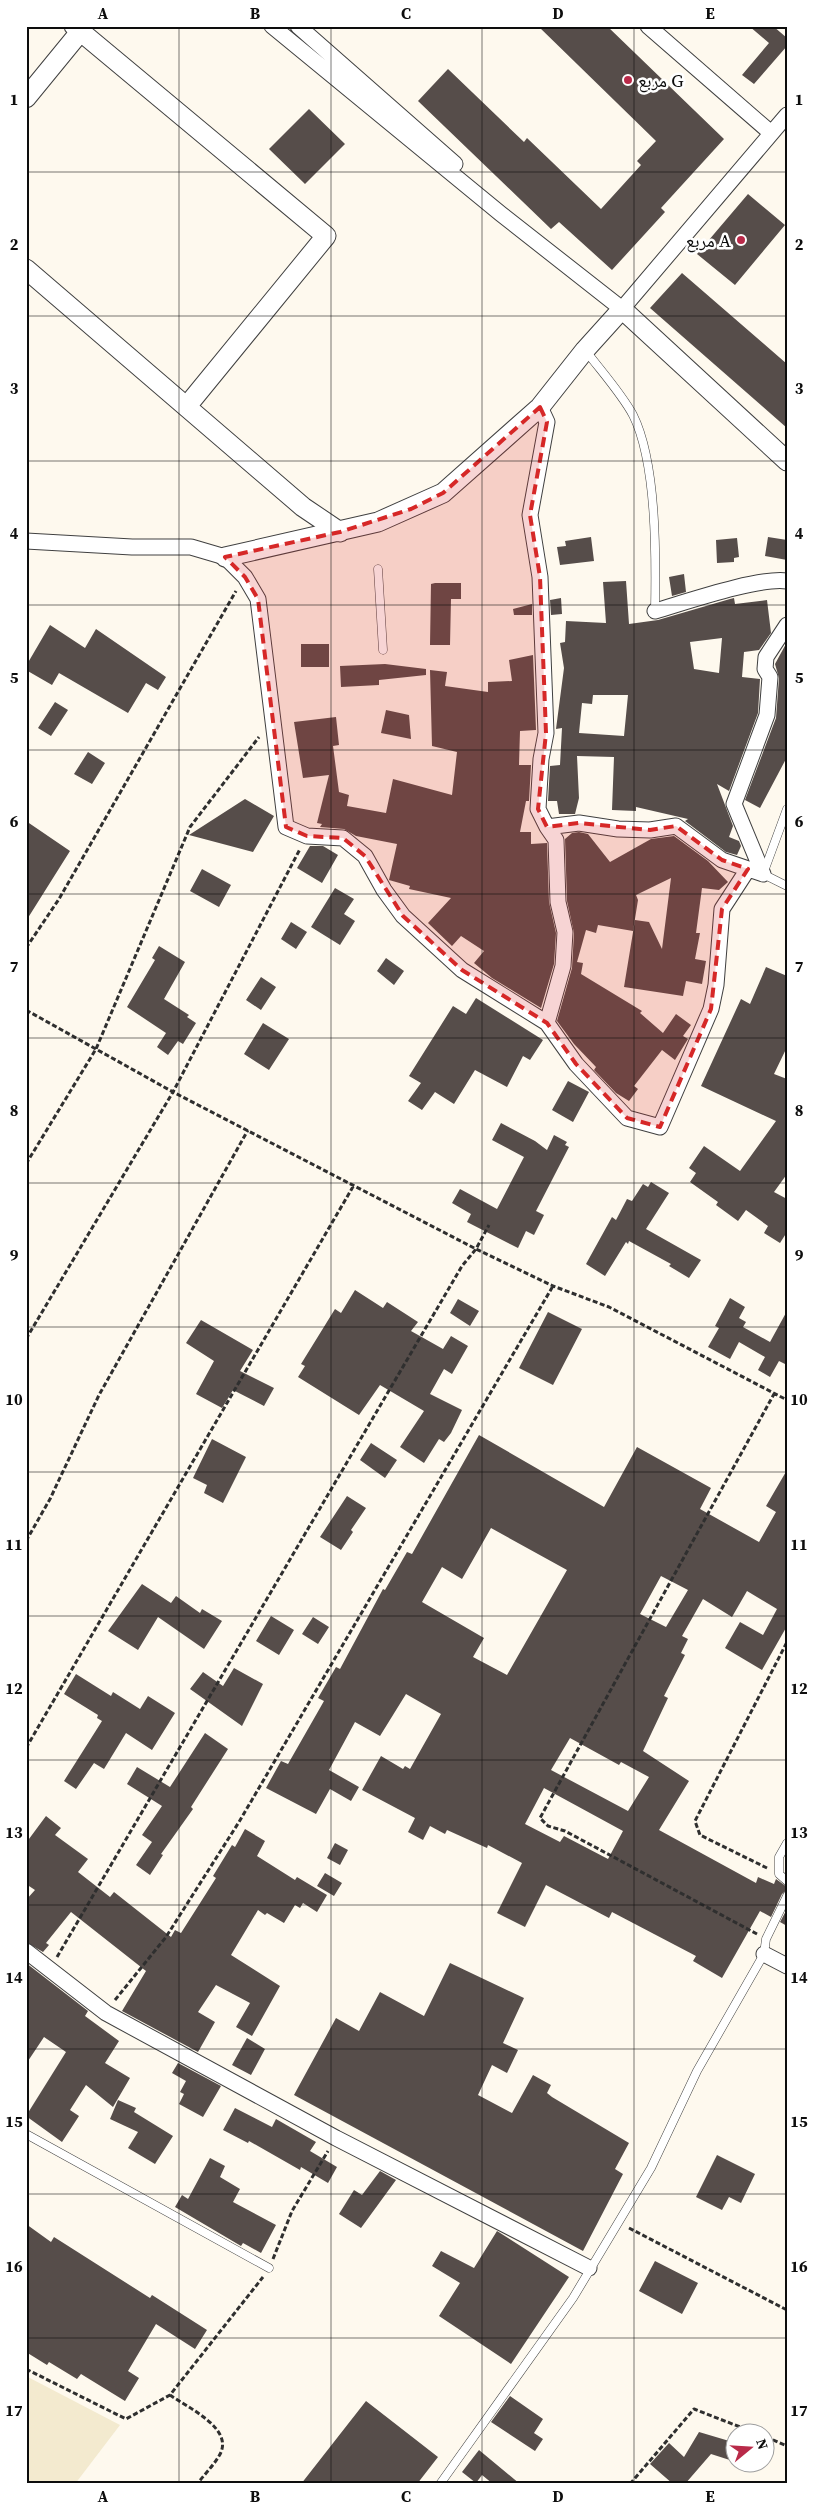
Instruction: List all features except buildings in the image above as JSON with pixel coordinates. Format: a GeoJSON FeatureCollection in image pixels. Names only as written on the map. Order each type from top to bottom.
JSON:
{"type":"FeatureCollection","features":[{"type":"Feature","properties":{"kind":"street"},"geometry":{"type":"LineString","coordinates":[[272,26],[501,214],[622,309]]}},
{"type":"Feature","properties":{"kind":"street"},"geometry":{"type":"LineString","coordinates":[[298,26],[622,309],[787,461]]}},
{"type":"Feature","properties":{"kind":"street"},"geometry":{"type":"LineString","coordinates":[[648,26],[771,133]]}},
{"type":"Feature","properties":{"kind":"street"},"geometry":{"type":"LineString","coordinates":[[26,98],[77,29],[326,236],[187,406]]}},
{"type":"Feature","properties":{"kind":"street"},"geometry":{"type":"LineString","coordinates":[[26,541],[132,547],[191,547],[225,557],[378,522],[443,493],[540,407],[585,350],[787,114]]}},
{"type":"Feature","properties":{"kind":"street"},"geometry":{"type":"LineString","coordinates":[[26,269],[303,507],[340,532]]}},
{"type":"Feature","properties":{"kind":"street"},"geometry":{"type":"LineString","coordinates":[[540,407],[547,422],[530,515],[540,576],[546,733],[541,759],[538,809],[556,840],[558,902],[565,932],[563,966],[547,1023]]}},
{"type":"Feature","properties":{"kind":"street"},"geometry":{"type":"LineString","coordinates":[[225,557],[244,577],[258,599],[286,827],[307,836],[343,838],[365,856],[384,890],[403,916],[462,970],[547,1023],[576,1064],[627,1118],[660,1127],[711,1009],[716,985],[722,909],[748,869]]}},
{"type":"Feature","properties":{"kind":"street"},"geometry":{"type":"LineString","coordinates":[[655,611],[741,587],[780,580],[787,581]]}},
{"type":"Feature","properties":{"kind":"street"},"geometry":{"type":"LineString","coordinates":[[763,874],[734,804],[767,715],[770,677],[764,669],[766,657],[787,625]]}},
{"type":"Feature","properties":{"kind":"street"},"geometry":{"type":"LineString","coordinates":[[547,826],[579,823],[618,829],[650,830],[676,826],[722,860],[763,874]]}},
{"type":"Feature","properties":{"kind":"street"},"geometry":{"type":"LineString","coordinates":[[765,1946],[787,1966]]}},
{"type":"Feature","properties":{"kind":"street"},"geometry":{"type":"LineString","coordinates":[[26,1951],[106,2013],[336,2138],[589,2268]]}},
{"type":"Feature","properties":{"kind":"lane"},"geometry":{"type":"LineString","coordinates":[[585,350],[633,416],[646,456],[656,541],[655,611]]}},
{"type":"Feature","properties":{"kind":"lane"},"geometry":{"type":"LineString","coordinates":[[378,569],[383,650]]}},
{"type":"Feature","properties":{"kind":"lane"},"geometry":{"type":"LineString","coordinates":[[787,809],[763,874],[787,886]]}},
{"type":"Feature","properties":{"kind":"lane"},"geometry":{"type":"LineString","coordinates":[[787,1842],[779,1857],[779,1874],[787,1881]]}},
{"type":"Feature","properties":{"kind":"lane"},"geometry":{"type":"LineString","coordinates":[[440,2484],[573,2298],[589,2268],[620,2223],[651,2168],[698,2071],[765,1946],[787,1896]]}},
{"type":"Feature","properties":{"kind":"lane"},"geometry":{"type":"LineString","coordinates":[[26,2134],[269,2268]]}},
{"type":"Feature","properties":{"kind":"path"},"geometry":{"type":"LineString","coordinates":[[26,948],[59,899],[244,577]]}},
{"type":"Feature","properties":{"kind":"path"},"geometry":{"type":"LineString","coordinates":[[26,1164],[96,1049],[190,827],[274,719]]}},
{"type":"Feature","properties":{"kind":"path"},"geometry":{"type":"LineString","coordinates":[[26,1339],[173,1092],[307,836]]}},
{"type":"Feature","properties":{"kind":"path"},"geometry":{"type":"LineString","coordinates":[[26,1010],[173,1092],[476,1249],[553,1286],[609,1307],[787,1400]]}},
{"type":"Feature","properties":{"kind":"path"},"geometry":{"type":"LineString","coordinates":[[26,1541],[50,1499],[99,1395],[248,1130]]}},
{"type":"Feature","properties":{"kind":"path"},"geometry":{"type":"LineString","coordinates":[[26,1748],[354,1185]]}},
{"type":"Feature","properties":{"kind":"path"},"geometry":{"type":"LineString","coordinates":[[50,1968],[462,1266],[476,1249],[489,1225]]}},
{"type":"Feature","properties":{"kind":"path"},"geometry":{"type":"LineString","coordinates":[[106,2013],[166,1937],[239,1822],[553,1286]]}},
{"type":"Feature","properties":{"kind":"path"},"geometry":{"type":"LineString","coordinates":[[765,1946],[565,1831],[548,1826],[540,1818],[774,1394]]}},
{"type":"Feature","properties":{"kind":"path"},"geometry":{"type":"LineString","coordinates":[[779,1874],[700,1836],[695,1821],[787,1642]]}},
{"type":"Feature","properties":{"kind":"path"},"geometry":{"type":"LineString","coordinates":[[26,2369],[126,2419],[170,2395],[269,2268],[292,2211],[336,2138]]}},
{"type":"Feature","properties":{"kind":"path"},"geometry":{"type":"LineString","coordinates":[[620,2223],[787,2310]]}},
{"type":"Feature","properties":{"kind":"path"},"geometry":{"type":"LineString","coordinates":[[170,2395],[218,2428],[224,2440],[220,2454],[196,2484]]}},
{"type":"Feature","properties":{"kind":"path"},"geometry":{"type":"LineString","coordinates":[[630,2484],[694,2410],[726,2422]]}},
{"type":"Feature","properties":{"kind":"highlighted area"},"geometry":{"type":"Polygon","coordinates":[[[540,407],[547,422],[530,515],[540,577],[546,733],[538,809],[547,827],[579,823],[650,830],[676,826],[722,860],[748,869],[722,909],[711,1009],[660,1127],[627,1118],[576,1064],[547,1023],[462,970],[403,916],[365,856],[343,838],[307,836],[286,827],[258,599],[245,577],[225,557],[340,532],[411,509],[443,493],[540,407]]]}},
{"type":"Feature","properties":{"kind":"shaded area"},"geometry":{"type":"Polygon","coordinates":[[[26,2376],[120,2425],[75,2484],[26,2484],[26,2376]]]}},
{"type":"Feature","properties":{"kind":"place","name":"مربع G"},"geometry":{"type":"Point","coordinates":[628,80]}},
{"type":"Feature","properties":{"kind":"place","name":"مربع A"},"geometry":{"type":"Point","coordinates":[741,240]}}]}
